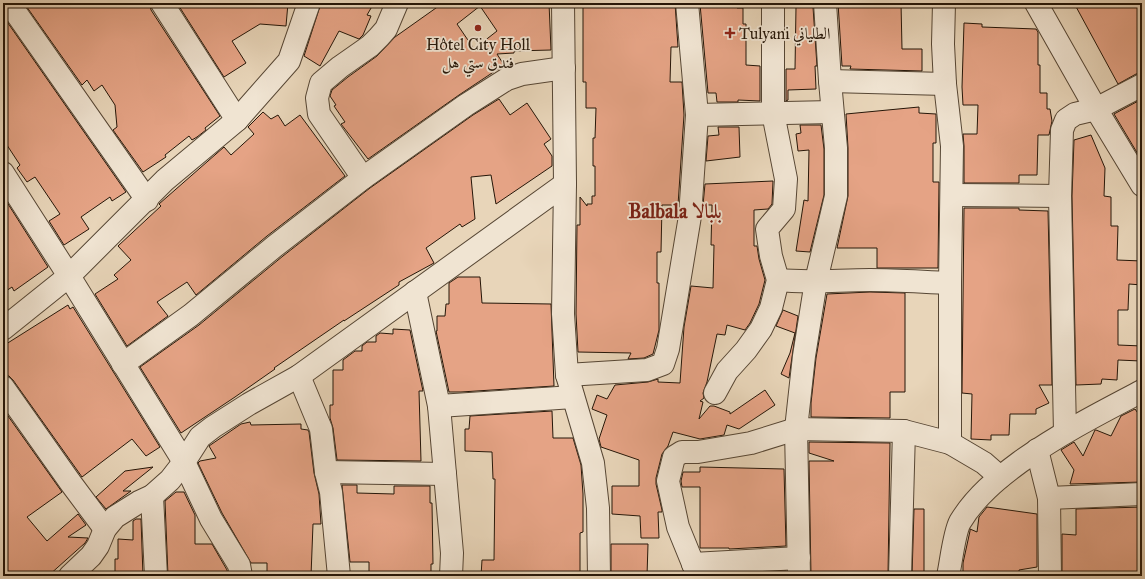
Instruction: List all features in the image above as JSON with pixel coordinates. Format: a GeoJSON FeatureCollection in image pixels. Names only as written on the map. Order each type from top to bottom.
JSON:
{"type":"FeatureCollection","features":[{"type":"Feature","properties":{"kind":"street"},"geometry":{"type":"LineString","coordinates":[[9,3],[147,200]]}},
{"type":"Feature","properties":{"kind":"street"},"geometry":{"type":"LineString","coordinates":[[162,3],[237,120]]}},
{"type":"Feature","properties":{"kind":"street"},"geometry":{"type":"LineString","coordinates":[[3,329],[69,276],[147,200],[165,180],[237,120],[289,61],[309,3]]}},
{"type":"Feature","properties":{"kind":"street"},"geometry":{"type":"LineString","coordinates":[[363,178],[319,114],[317,98],[321,82],[370,46],[386,29],[397,3]]}},
{"type":"Feature","properties":{"kind":"street"},"geometry":{"type":"LineString","coordinates":[[563,3],[565,184],[563,314],[567,375],[593,463],[598,508],[599,576]]}},
{"type":"Feature","properties":{"kind":"street"},"geometry":{"type":"LineString","coordinates":[[567,375],[646,370],[663,364],[668,349],[676,308],[690,216],[697,115],[687,3]]}},
{"type":"Feature","properties":{"kind":"street"},"geometry":{"type":"LineString","coordinates":[[716,393],[727,371],[746,350],[761,330],[771,308],[778,280],[771,256],[767,229],[784,209],[786,178],[773,113],[773,3]]}},
{"type":"Feature","properties":{"kind":"street"},"geometry":{"type":"LineString","coordinates":[[825,3],[832,112],[836,148],[836,196],[816,281],[804,356],[796,429],[799,567],[696,570],[678,527],[668,481],[674,457],[682,452],[698,452],[751,443],[796,429],[904,431],[950,443],[984,463],[1000,477]]}},
{"type":"Feature","properties":{"kind":"street"},"geometry":{"type":"LineString","coordinates":[[944,3],[943,44],[945,84],[952,146],[950,443]]}},
{"type":"Feature","properties":{"kind":"street"},"geometry":{"type":"LineString","coordinates":[[1036,3],[1096,109],[1142,185]]}},
{"type":"Feature","properties":{"kind":"street"},"geometry":{"type":"LineString","coordinates":[[123,364],[191,315],[275,246],[363,178],[466,105],[507,79],[522,74],[564,68]]}},
{"type":"Feature","properties":{"kind":"street"},"geometry":{"type":"LineString","coordinates":[[830,82],[945,84]]}},
{"type":"Feature","properties":{"kind":"street"},"geometry":{"type":"LineString","coordinates":[[1065,432],[1060,196],[1062,130],[1066,120],[1075,114],[1096,109],[1142,85]]}},
{"type":"Feature","properties":{"kind":"street"},"geometry":{"type":"LineString","coordinates":[[697,115],[832,112]]}},
{"type":"Feature","properties":{"kind":"street"},"geometry":{"type":"LineString","coordinates":[[3,173],[69,276],[184,462],[211,519],[239,565],[241,576]]}},
{"type":"Feature","properties":{"kind":"street"},"geometry":{"type":"LineString","coordinates":[[73,575],[91,556],[98,546],[105,529],[115,518],[125,510],[152,496],[170,480],[200,437],[250,404],[299,376],[565,184]]}},
{"type":"Feature","properties":{"kind":"street"},"geometry":{"type":"LineString","coordinates":[[952,195],[1060,196]]}},
{"type":"Feature","properties":{"kind":"street"},"geometry":{"type":"LineString","coordinates":[[778,280],[802,282],[872,280],[950,283]]}},
{"type":"Feature","properties":{"kind":"street"},"geometry":{"type":"LineString","coordinates":[[415,292],[439,406],[452,553],[451,576]]}},
{"type":"Feature","properties":{"kind":"street"},"geometry":{"type":"LineString","coordinates":[[299,376],[321,430],[330,492],[339,576]]}},
{"type":"Feature","properties":{"kind":"street"},"geometry":{"type":"LineString","coordinates":[[3,387],[105,529]]}},
{"type":"Feature","properties":{"kind":"street"},"geometry":{"type":"LineString","coordinates":[[948,576],[952,552],[960,524],[979,496],[1000,477],[1036,450],[1065,432],[1142,391]]}},
{"type":"Feature","properties":{"kind":"street"},"geometry":{"type":"LineString","coordinates":[[439,406],[573,397]]}},
{"type":"Feature","properties":{"kind":"street"},"geometry":{"type":"LineString","coordinates":[[900,576],[904,431]]}},
{"type":"Feature","properties":{"kind":"street"},"geometry":{"type":"LineString","coordinates":[[1036,450],[1049,498],[1050,576]]}},
{"type":"Feature","properties":{"kind":"street"},"geometry":{"type":"LineString","coordinates":[[326,472],[445,474]]}},
{"type":"Feature","properties":{"kind":"street"},"geometry":{"type":"LineString","coordinates":[[1049,498],[1142,494]]}},
{"type":"Feature","properties":{"kind":"street"},"geometry":{"type":"LineString","coordinates":[[152,496],[156,576]]}},
{"type":"Feature","properties":{"kind":"building"},"geometry":{"type":"Polygon","coordinates":[[[24,3],[150,3],[151,10],[220,116],[205,128],[206,130],[197,137],[192,140],[189,136],[165,155],[166,157],[143,172],[113,130],[117,127],[115,105],[102,85],[94,91],[87,80],[82,85],[24,3]]]}},
{"type":"Feature","properties":{"kind":"building"},"geometry":{"type":"Polygon","coordinates":[[[177,3],[288,3],[286,26],[260,24],[232,41],[246,63],[224,77],[177,3]]]}},
{"type":"Feature","properties":{"kind":"building"},"geometry":{"type":"Polygon","coordinates":[[[321,3],[374,3],[367,15],[371,16],[363,35],[359,39],[339,31],[320,66],[304,56],[321,3]]]}},
{"type":"Feature","properties":{"kind":"building"},"geometry":{"type":"Polygon","coordinates":[[[443,3],[549,3],[551,50],[514,51],[514,53],[497,54],[504,65],[368,159],[341,124],[345,122],[334,106],[336,105],[330,96],[332,90],[377,56],[395,37],[443,3]],[[480,6],[457,24],[474,49],[497,31],[480,6]]]}},
{"type":"Feature","properties":{"kind":"building"},"geometry":{"type":"Polygon","coordinates":[[[583,3],[675,3],[678,47],[671,47],[670,82],[682,82],[684,115],[678,205],[662,205],[661,252],[657,252],[657,283],[659,283],[659,330],[653,354],[644,358],[628,359],[631,353],[578,352],[576,314],[577,225],[580,225],[580,197],[587,206],[587,204],[592,204],[592,196],[595,196],[593,138],[595,138],[596,108],[586,108],[586,82],[583,82],[583,3]]]}},
{"type":"Feature","properties":{"kind":"building"},"geometry":{"type":"Polygon","coordinates":[[[737,3],[737,8],[743,8],[743,24],[746,24],[746,65],[760,66],[760,101],[738,100],[738,102],[717,102],[716,93],[708,93],[700,4],[737,3]]]}},
{"type":"Feature","properties":{"kind":"building"},"geometry":{"type":"Polygon","coordinates":[[[838,3],[901,3],[902,49],[922,49],[922,71],[850,69],[851,66],[842,66],[838,3]]]}},
{"type":"Feature","properties":{"kind":"building"},"geometry":{"type":"Polygon","coordinates":[[[1074,3],[1142,3],[1142,73],[1136,74],[1118,84],[1074,3]]]}},
{"type":"Feature","properties":{"kind":"building"},"geometry":{"type":"Polygon","coordinates":[[[796,7],[813,7],[817,66],[815,66],[816,89],[788,90],[788,100],[786,101],[786,69],[795,69],[796,7]]]}},
{"type":"Feature","properties":{"kind":"building"},"geometry":{"type":"Polygon","coordinates":[[[3,16],[126,192],[112,201],[110,197],[81,217],[89,229],[64,245],[49,221],[60,214],[35,177],[27,182],[17,168],[20,165],[3,139],[3,16]]]}},
{"type":"Feature","properties":{"kind":"building"},"geometry":{"type":"Polygon","coordinates":[[[964,23],[982,24],[982,27],[1036,29],[1038,32],[1040,93],[1047,93],[1047,109],[1050,109],[1052,121],[1049,135],[1038,135],[1037,175],[1019,175],[1019,183],[964,183],[963,134],[977,134],[978,105],[963,105],[962,87],[964,23]]]}},
{"type":"Feature","properties":{"kind":"building"},"geometry":{"type":"Polygon","coordinates":[[[499,99],[510,115],[527,103],[551,139],[544,144],[552,156],[552,166],[496,204],[491,175],[471,177],[475,219],[462,227],[460,224],[426,248],[434,263],[399,282],[399,285],[344,320],[181,433],[140,367],[199,325],[283,256],[370,188],[473,115],[499,99]]]}},
{"type":"Feature","properties":{"kind":"building"},"geometry":{"type":"Polygon","coordinates":[[[1142,99],[1142,161],[1114,114],[1142,99]]]}},
{"type":"Feature","properties":{"kind":"building"},"geometry":{"type":"Polygon","coordinates":[[[919,107],[919,113],[936,114],[936,143],[933,143],[933,182],[939,182],[938,268],[877,268],[877,248],[837,248],[848,196],[846,114],[919,107]]]}},
{"type":"Feature","properties":{"kind":"building"},"geometry":{"type":"Polygon","coordinates":[[[263,112],[271,119],[278,115],[285,126],[300,115],[345,176],[267,236],[196,295],[187,282],[157,302],[168,316],[127,346],[95,294],[118,279],[114,275],[131,260],[118,246],[161,206],[159,204],[224,147],[231,155],[254,134],[248,127],[263,112]]]}},
{"type":"Feature","properties":{"kind":"building"},"geometry":{"type":"Polygon","coordinates":[[[800,125],[821,125],[824,149],[824,195],[810,252],[796,251],[804,200],[808,201],[809,150],[798,151],[796,134],[801,133],[800,125]]]}},
{"type":"Feature","properties":{"kind":"building"},"geometry":{"type":"Polygon","coordinates":[[[718,127],[739,127],[740,157],[706,161],[708,136],[719,135],[718,127]]]}},
{"type":"Feature","properties":{"kind":"building"},"geometry":{"type":"Polygon","coordinates":[[[1091,135],[1105,168],[1104,196],[1111,197],[1111,226],[1118,226],[1117,260],[1142,261],[1142,285],[1129,284],[1128,310],[1118,310],[1118,345],[1142,346],[1141,361],[1118,360],[1117,380],[1102,379],[1101,384],[1076,385],[1072,196],[1074,140],[1091,135]]]}},
{"type":"Feature","properties":{"kind":"building"},"geometry":{"type":"Polygon","coordinates":[[[773,181],[772,204],[768,209],[754,210],[754,246],[757,246],[765,280],[759,304],[745,330],[727,325],[725,335],[717,334],[707,382],[703,393],[704,398],[700,401],[703,402],[699,419],[710,406],[730,412],[730,414],[765,390],[775,405],[739,429],[727,425],[724,435],[700,439],[673,432],[668,446],[662,454],[656,478],[662,510],[662,512],[658,512],[659,538],[641,538],[640,516],[612,514],[612,486],[639,486],[639,460],[601,447],[599,439],[607,415],[592,409],[597,395],[607,399],[615,385],[648,382],[658,379],[658,382],[680,383],[684,327],[691,286],[713,288],[714,245],[711,245],[712,205],[703,205],[705,184],[773,181]]]}},
{"type":"Feature","properties":{"kind":"building"},"geometry":{"type":"Polygon","coordinates":[[[3,196],[48,267],[14,291],[12,287],[3,293],[3,196]]]}},
{"type":"Feature","properties":{"kind":"building"},"geometry":{"type":"Polygon","coordinates":[[[964,208],[1019,208],[1019,210],[1048,211],[1052,385],[1039,385],[1049,403],[1036,409],[1036,414],[1010,414],[1009,435],[991,435],[991,440],[971,439],[972,394],[962,393],[964,208]]]}},
{"type":"Feature","properties":{"kind":"building"},"geometry":{"type":"Polygon","coordinates":[[[458,277],[480,277],[482,303],[551,304],[554,386],[449,392],[436,331],[437,316],[445,316],[446,304],[449,304],[449,283],[458,277]]]}},
{"type":"Feature","properties":{"kind":"building"},"geometry":{"type":"Polygon","coordinates":[[[870,292],[905,293],[905,392],[890,392],[890,418],[811,417],[816,358],[827,294],[870,292]]]}},
{"type":"Feature","properties":{"kind":"building"},"geometry":{"type":"Polygon","coordinates":[[[68,305],[70,309],[73,307],[160,447],[146,456],[132,439],[82,477],[13,380],[9,376],[3,375],[3,346],[68,305]]]}},
{"type":"Feature","properties":{"kind":"building"},"geometry":{"type":"Polygon","coordinates":[[[783,310],[798,316],[789,378],[781,374],[790,353],[795,333],[776,326],[783,310]]]}},
{"type":"Feature","properties":{"kind":"building"},"geometry":{"type":"Polygon","coordinates":[[[393,329],[410,330],[423,391],[419,391],[421,461],[337,460],[333,428],[330,418],[330,405],[333,405],[333,370],[343,370],[343,360],[355,351],[362,351],[362,346],[367,342],[376,342],[376,336],[380,333],[393,334],[393,329]]]}},
{"type":"Feature","properties":{"kind":"building"},"geometry":{"type":"Polygon","coordinates":[[[3,409],[62,492],[27,517],[47,541],[78,514],[86,525],[68,537],[88,538],[85,543],[48,576],[3,576],[3,409]]]}},
{"type":"Feature","properties":{"kind":"building"},"geometry":{"type":"Polygon","coordinates":[[[1135,409],[1142,419],[1142,482],[1070,484],[1074,470],[1061,450],[1074,442],[1083,456],[1095,430],[1111,436],[1121,416],[1135,409]]]}},
{"type":"Feature","properties":{"kind":"building"},"geometry":{"type":"Polygon","coordinates":[[[552,411],[553,438],[573,438],[581,465],[583,532],[580,533],[580,576],[481,576],[482,560],[494,560],[495,479],[493,479],[492,452],[465,451],[465,429],[469,429],[470,416],[552,411]]]}},
{"type":"Feature","properties":{"kind":"building"},"geometry":{"type":"Polygon","coordinates":[[[250,422],[251,425],[301,424],[301,429],[308,430],[309,432],[314,473],[319,494],[321,524],[313,524],[311,576],[267,576],[267,563],[251,563],[222,513],[198,463],[200,461],[216,458],[209,446],[241,424],[250,422]]]}},
{"type":"Feature","properties":{"kind":"building"},"geometry":{"type":"Polygon","coordinates":[[[809,442],[890,443],[888,576],[811,576],[809,461],[834,461],[809,453],[809,442]]]}},
{"type":"Feature","properties":{"kind":"building"},"geometry":{"type":"Polygon","coordinates":[[[153,467],[123,491],[131,491],[106,509],[96,497],[125,471],[153,467]]]}},
{"type":"Feature","properties":{"kind":"building"},"geometry":{"type":"Polygon","coordinates":[[[700,467],[784,469],[786,546],[729,549],[700,548],[700,487],[682,487],[681,481],[683,472],[700,472],[700,467]]]}},
{"type":"Feature","properties":{"kind":"building"},"geometry":{"type":"Polygon","coordinates":[[[342,485],[357,485],[357,493],[394,494],[394,486],[430,486],[430,503],[432,503],[433,564],[431,564],[431,576],[369,576],[369,562],[350,562],[342,485]]]}},
{"type":"Feature","properties":{"kind":"building"},"geometry":{"type":"Polygon","coordinates":[[[176,492],[184,492],[195,515],[195,544],[212,544],[227,570],[228,576],[168,576],[165,501],[176,492]]]}},
{"type":"Feature","properties":{"kind":"building"},"geometry":{"type":"Polygon","coordinates":[[[987,507],[1037,514],[1037,567],[1019,570],[1019,576],[963,576],[963,563],[970,529],[977,532],[979,517],[987,507]]]}},
{"type":"Feature","properties":{"kind":"building"},"geometry":{"type":"Polygon","coordinates":[[[1142,507],[1142,576],[1062,576],[1062,534],[1076,535],[1076,509],[1142,507]]]}},
{"type":"Feature","properties":{"kind":"building"},"geometry":{"type":"Polygon","coordinates":[[[914,509],[924,509],[924,576],[912,576],[914,509]]]}},
{"type":"Feature","properties":{"kind":"building"},"geometry":{"type":"Polygon","coordinates":[[[136,519],[141,519],[143,576],[115,576],[115,559],[118,559],[118,539],[133,540],[133,521],[136,519]]]}},
{"type":"Feature","properties":{"kind":"building"},"geometry":{"type":"Polygon","coordinates":[[[611,544],[648,544],[647,576],[611,576],[611,544]]]}},
{"type":"Feature","properties":{"kind":"building"},"geometry":{"type":"Polygon","coordinates":[[[786,571],[786,576],[729,576],[729,574],[786,571]]]}},
{"type":"Feature","properties":{"kind":"place","name":"Hôtel City Holl فندق ستي هل"},"geometry":{"type":"Point","coordinates":[478,28]}},
{"type":"Feature","properties":{"kind":"place","name":"Tulyani الطلياني"},"geometry":{"type":"Point","coordinates":[730,33]}},
{"type":"Feature","properties":{"kind":"district","name":"Balbala بلبالا"},"geometry":{"type":"Point","coordinates":[675,211]}}]}
